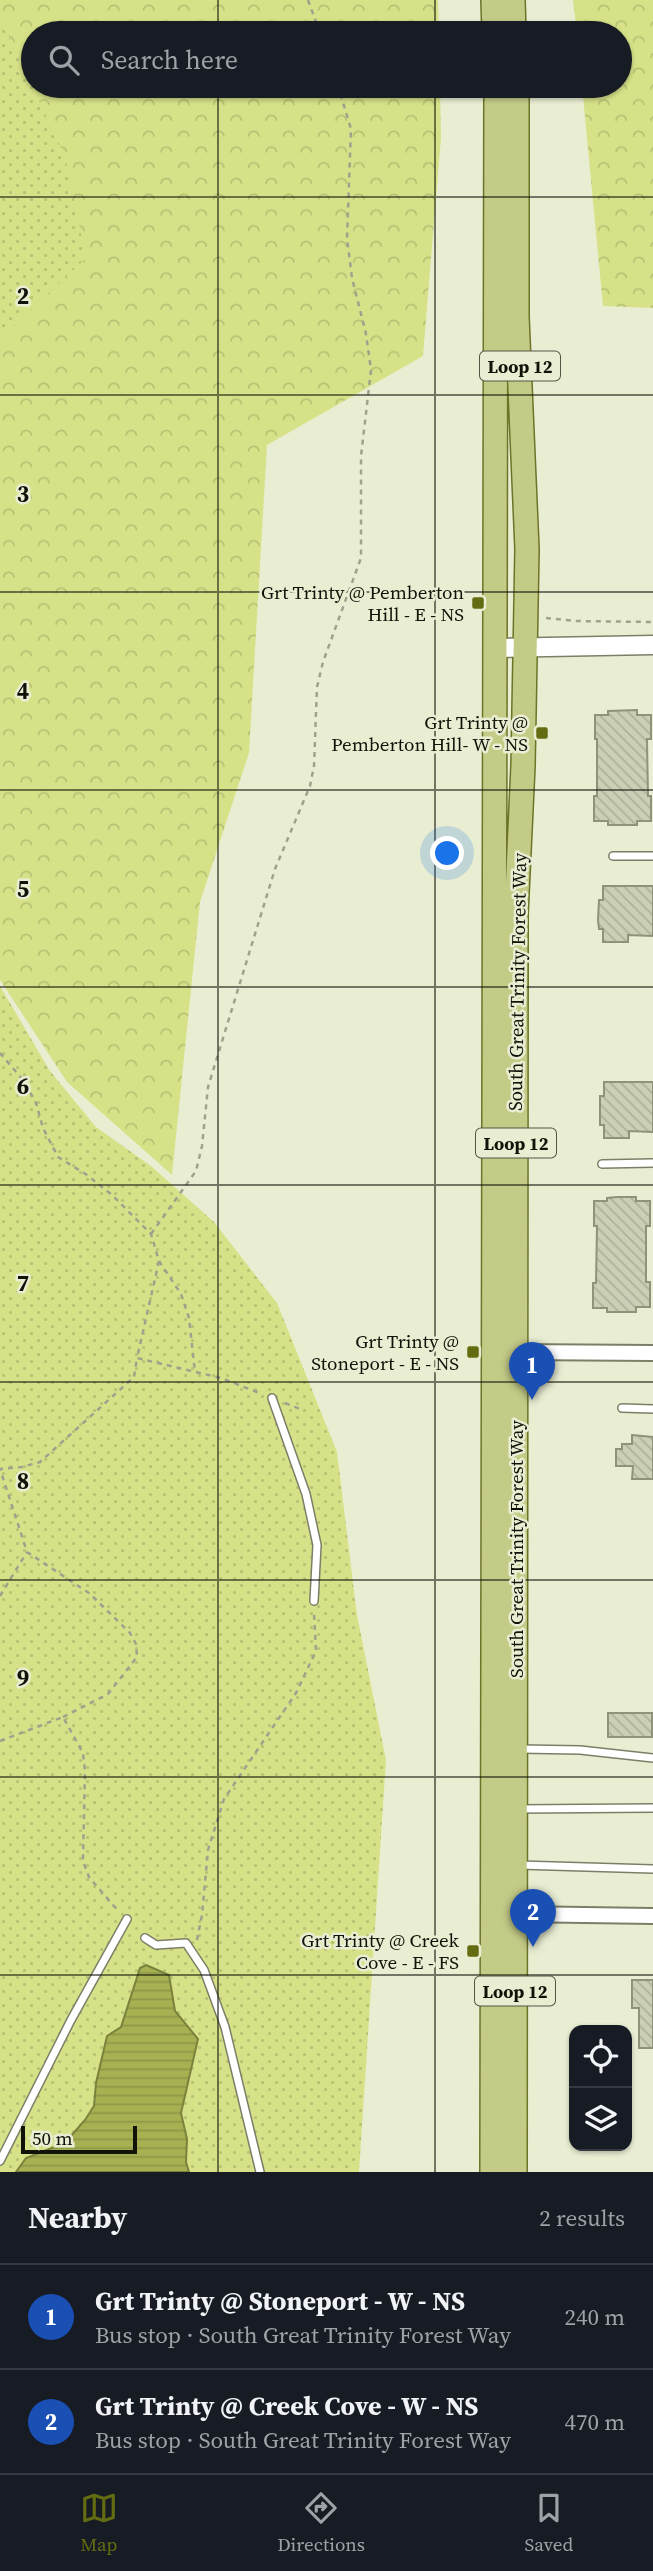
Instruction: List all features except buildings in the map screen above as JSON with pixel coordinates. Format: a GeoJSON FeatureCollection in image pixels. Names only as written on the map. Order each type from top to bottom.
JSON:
{"type":"FeatureCollection","features":[{"type":"Feature","properties":{"kind":"main road"},"geometry":{"type":"LineString","coordinates":[[493,0],[494,21]]}},
{"type":"Feature","properties":{"kind":"main road"},"geometry":{"type":"LineString","coordinates":[[513,0],[514,21]]}},
{"type":"Feature","properties":{"kind":"main road","name":"South Great Trinity Forest Way"},"geometry":{"type":"LineString","coordinates":[[492,2172],[496,98]]}},
{"type":"Feature","properties":{"kind":"main road","name":"South Great Trinity Forest Way"},"geometry":{"type":"LineString","coordinates":[[515,2172],[516,915],[523,766],[527,549],[517,317],[517,98]]}},
{"type":"Feature","properties":{"kind":"street"},"geometry":{"type":"LineString","coordinates":[[496,648],[653,645]]}},
{"type":"Feature","properties":{"kind":"street"},"geometry":{"type":"LineString","coordinates":[[516,1352],[653,1353]]}},
{"type":"Feature","properties":{"kind":"street"},"geometry":{"type":"LineString","coordinates":[[515,1914],[653,1916]]}},
{"type":"Feature","properties":{"kind":"lane"},"geometry":{"type":"LineString","coordinates":[[612,856],[653,856]]}},
{"type":"Feature","properties":{"kind":"lane"},"geometry":{"type":"LineString","coordinates":[[602,1164],[653,1163]]}},
{"type":"Feature","properties":{"kind":"lane"},"geometry":{"type":"LineString","coordinates":[[272,1398],[306,1494],[317,1545],[314,1601]]}},
{"type":"Feature","properties":{"kind":"lane"},"geometry":{"type":"LineString","coordinates":[[622,1408],[653,1409]]}},
{"type":"Feature","properties":{"kind":"lane"},"geometry":{"type":"LineString","coordinates":[[516,1749],[580,1750],[653,1758]]}},
{"type":"Feature","properties":{"kind":"lane"},"geometry":{"type":"LineString","coordinates":[[516,1809],[653,1808]]}},
{"type":"Feature","properties":{"kind":"lane"},"geometry":{"type":"LineString","coordinates":[[515,1866],[653,1869]]}},
{"type":"Feature","properties":{"kind":"lane"},"geometry":{"type":"LineString","coordinates":[[0,2161],[71,2020],[127,1919]]}},
{"type":"Feature","properties":{"kind":"lane"},"geometry":{"type":"LineString","coordinates":[[145,1938],[156,1945],[186,1943],[204,1970],[225,2027],[260,2172]]}},
{"type":"Feature","properties":{"kind":"path"},"geometry":{"type":"LineString","coordinates":[[308,0],[316,21]]}},
{"type":"Feature","properties":{"kind":"path"},"geometry":{"type":"LineString","coordinates":[[151,1234],[196,1171],[202,1146],[208,1087],[275,869],[310,786],[314,766],[317,687],[323,662],[361,558],[361,456],[370,370],[366,334],[350,265],[347,238],[351,129],[342,98]]}},
{"type":"Feature","properties":{"kind":"path"},"geometry":{"type":"LineString","coordinates":[[546,618],[653,622]]}},
{"type":"Feature","properties":{"kind":"path"},"geometry":{"type":"LineString","coordinates":[[0,1053],[23,1080],[36,1103],[43,1128],[58,1157],[112,1195],[151,1234],[159,1261],[181,1294],[189,1318],[195,1372]]}},
{"type":"Feature","properties":{"kind":"path"},"geometry":{"type":"LineString","coordinates":[[0,1741],[63,1717],[108,1694],[137,1657],[136,1644],[130,1633],[89,1593],[27,1552],[0,1468],[22,1468],[40,1462],[134,1377],[159,1261]]}},
{"type":"Feature","properties":{"kind":"path"},"geometry":{"type":"LineString","coordinates":[[137,1358],[221,1378],[300,1409]]}},
{"type":"Feature","properties":{"kind":"path"},"geometry":{"type":"LineString","coordinates":[[0,1596],[27,1552]]}},
{"type":"Feature","properties":{"kind":"path"},"geometry":{"type":"LineString","coordinates":[[194,1954],[202,1915],[208,1850],[224,1800],[296,1693],[316,1651],[314,1601]]}},
{"type":"Feature","properties":{"kind":"path"},"geometry":{"type":"LineString","coordinates":[[63,1717],[83,1753],[83,1861],[95,1886],[127,1919]]}},
{"type":"Feature","properties":{"kind":"green space"},"geometry":{"type":"Polygon","coordinates":[[[0,0],[10,0],[21,41],[21,98],[39,98],[105,220],[82,316],[0,377],[0,0]]]}},
{"type":"Feature","properties":{"kind":"green space"},"geometry":{"type":"Polygon","coordinates":[[[0,0],[438,0],[439,21],[21,21],[21,63],[0,18],[0,0]]]}},
{"type":"Feature","properties":{"kind":"green space"},"geometry":{"type":"Polygon","coordinates":[[[573,0],[653,0],[653,308],[603,306],[583,98],[632,98],[632,21],[576,21],[573,0]]]}},
{"type":"Feature","properties":{"kind":"green space"},"geometry":{"type":"Polygon","coordinates":[[[38,98],[440,98],[441,138],[423,356],[267,445],[249,753],[200,902],[172,1175],[67,1082],[0,980],[0,338],[86,258],[65,156],[38,98]]]}},
{"type":"Feature","properties":{"kind":"green space"},"geometry":{"type":"Polygon","coordinates":[[[0,986],[50,1071],[96,1127],[151,1166],[214,1222],[277,1303],[337,1452],[357,1615],[386,1760],[359,2172],[0,2172],[0,986]]]}},
{"type":"Feature","properties":{"kind":"shaded area"},"geometry":{"type":"Polygon","coordinates":[[[146,1965],[169,1975],[175,2011],[198,2039],[181,2113],[187,2139],[186,2162],[189,2172],[16,2172],[26,2158],[57,2146],[71,2136],[94,2106],[96,2083],[107,2036],[121,2027],[140,1968],[146,1965]]]}},
{"type":"Feature","properties":{"kind":"place","name":"Grt Trinty @ Pemberton Hill - E - NS"},"geometry":{"type":"Point","coordinates":[478,603]}},
{"type":"Feature","properties":{"kind":"place","name":"Grt Trinty @ Pemberton Hill- W - NS"},"geometry":{"type":"Point","coordinates":[542,733]}},
{"type":"Feature","properties":{"kind":"place","name":"Grt Trinty @ Stoneport - E - NS"},"geometry":{"type":"Point","coordinates":[473,1352]}},
{"type":"Feature","properties":{"kind":"place","name":"Grt Trinty @ Stoneport - W - NS"},"geometry":{"type":"Point","coordinates":[532,1400]}},
{"type":"Feature","properties":{"kind":"place","name":"Grt Trinty @ Creek Cove - W - NS"},"geometry":{"type":"Point","coordinates":[533,1947]}},
{"type":"Feature","properties":{"kind":"place","name":"Grt Trinty @ Creek Cove - E - FS"},"geometry":{"type":"Point","coordinates":[473,1951]}}]}
